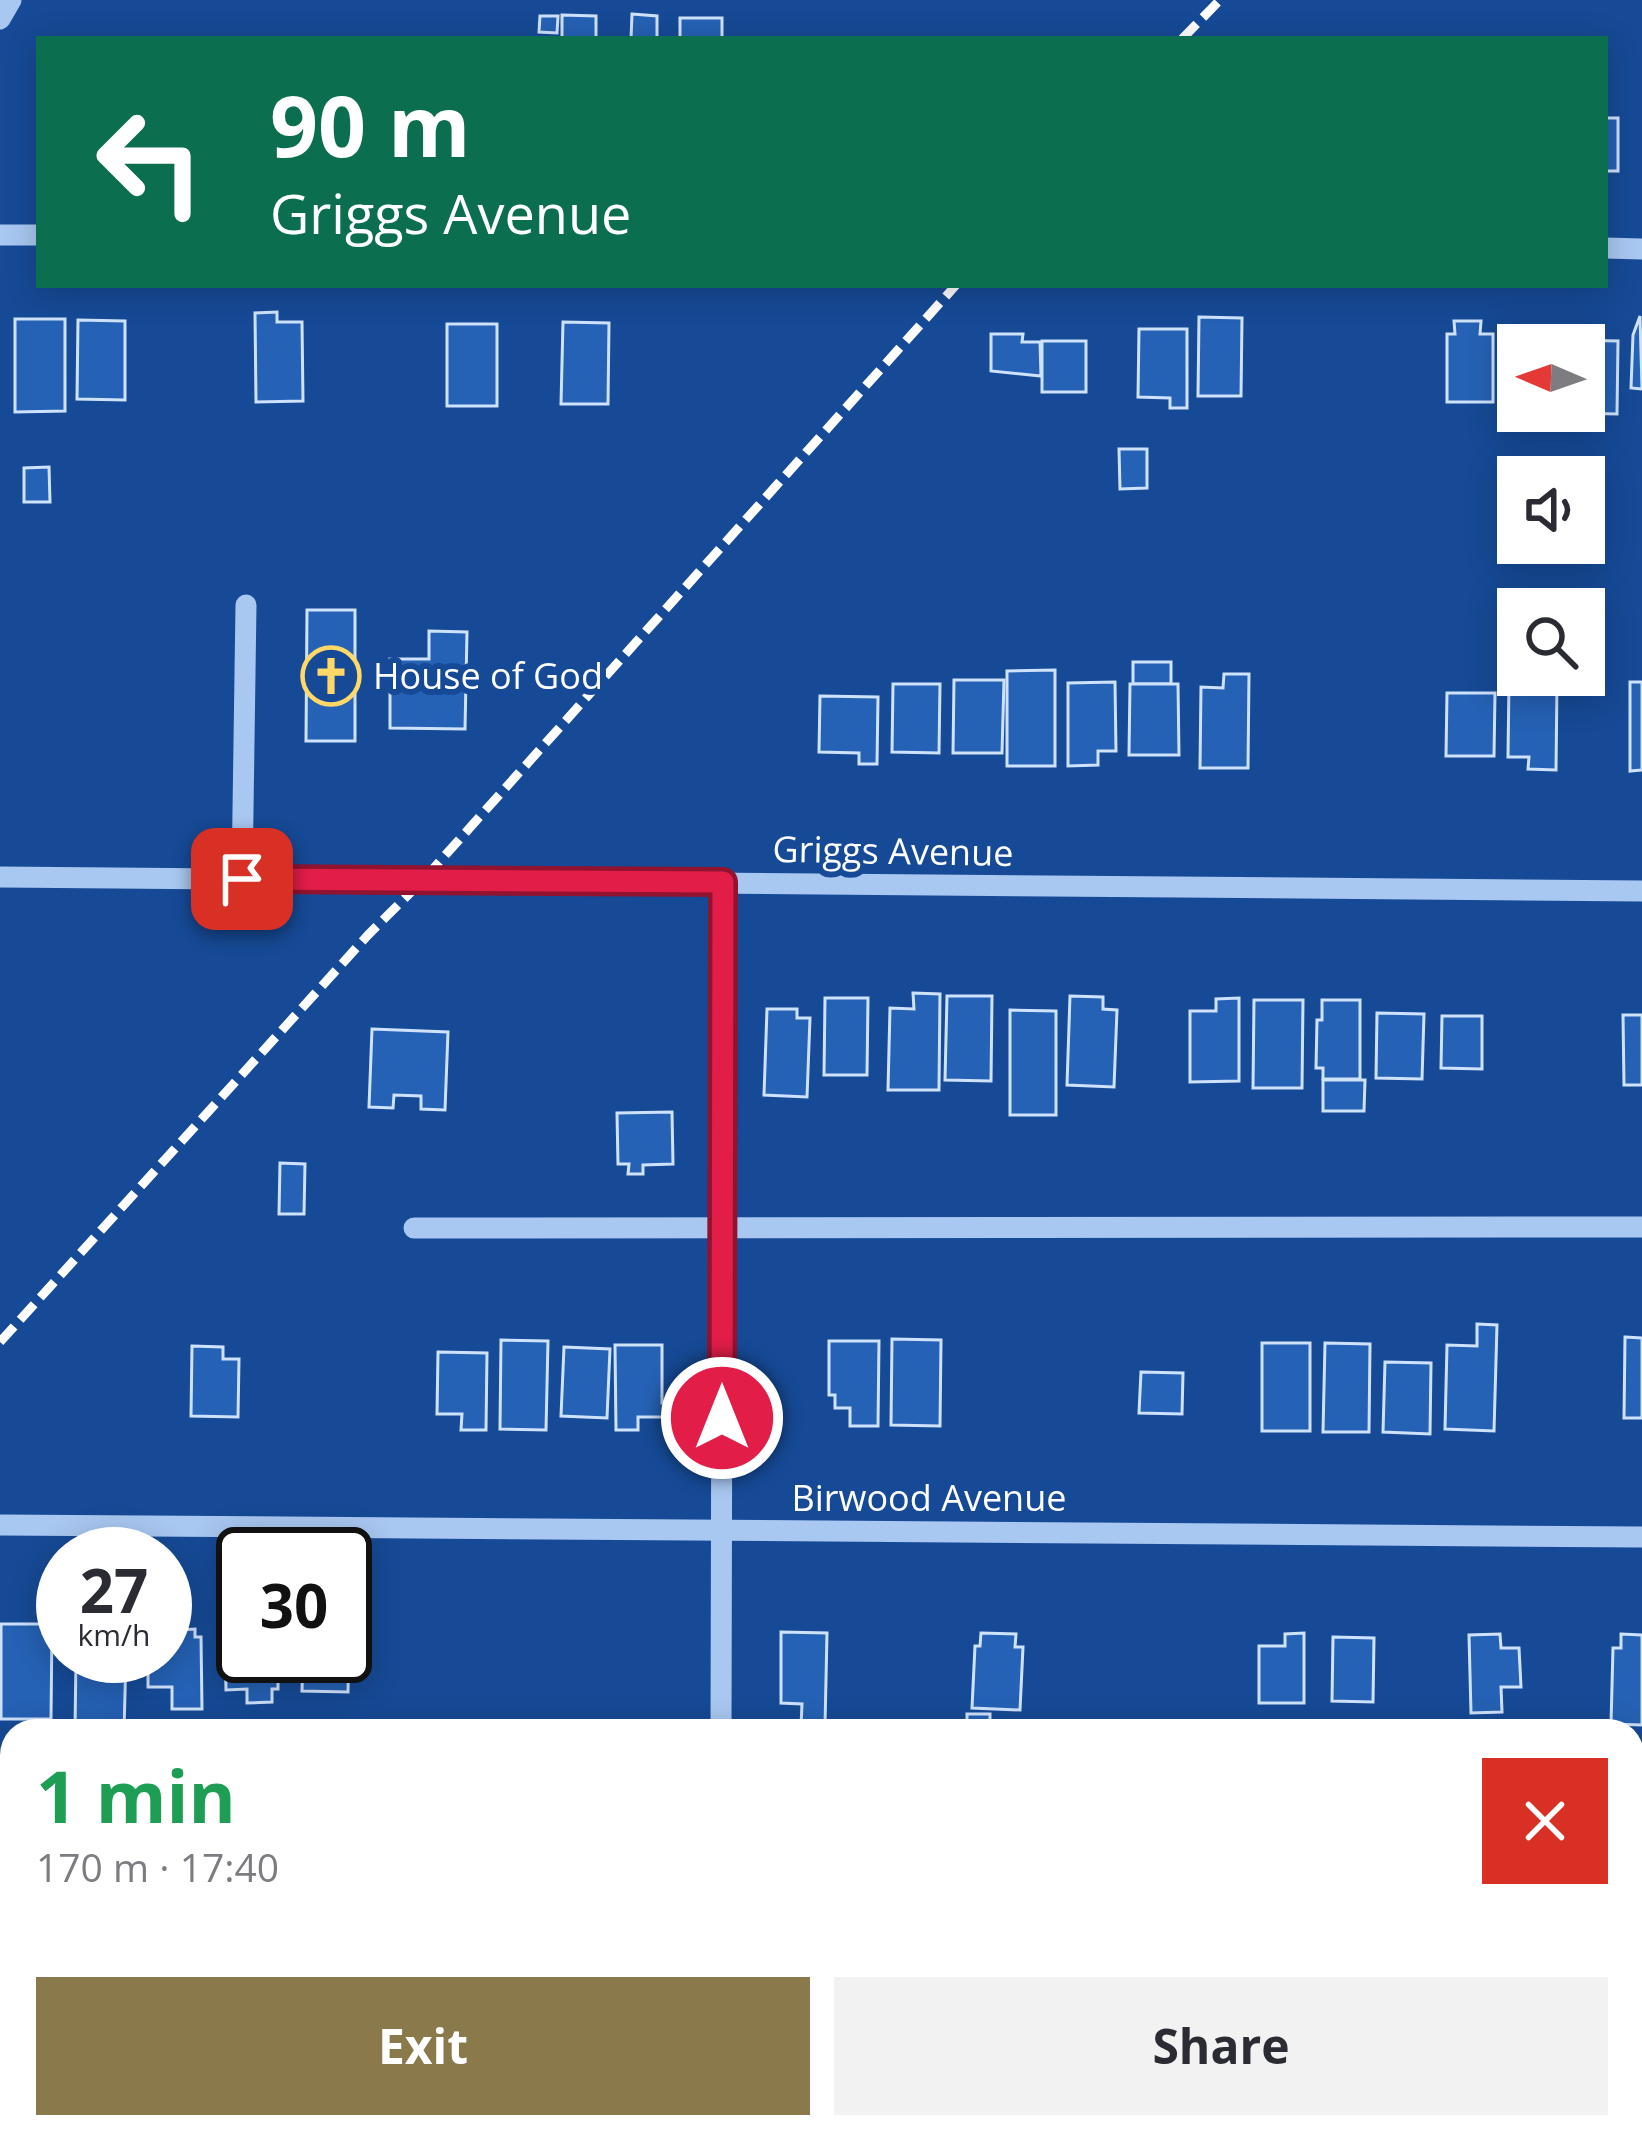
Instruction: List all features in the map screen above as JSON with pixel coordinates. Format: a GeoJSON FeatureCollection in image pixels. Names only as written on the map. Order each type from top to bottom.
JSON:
{"type":"FeatureCollection","features":[{"type":"Feature","properties":{"kind":"street"},"geometry":{"type":"LineString","coordinates":[[0,19],[11,0]]}},
{"type":"Feature","properties":{"kind":"street"},"geometry":{"type":"LineString","coordinates":[[0,235],[36,235]]}},
{"type":"Feature","properties":{"kind":"street"},"geometry":{"type":"LineString","coordinates":[[1608,248],[1642,248]]}},
{"type":"Feature","properties":{"kind":"street"},"geometry":{"type":"LineString","coordinates":[[242,879],[246,605]]}},
{"type":"Feature","properties":{"kind":"street","name":"Griggs Avenue"},"geometry":{"type":"LineString","coordinates":[[0,877],[1642,891]]}},
{"type":"Feature","properties":{"kind":"street"},"geometry":{"type":"LineString","coordinates":[[721,1719],[723,882]]}},
{"type":"Feature","properties":{"kind":"street"},"geometry":{"type":"LineString","coordinates":[[414,1228],[1642,1227]]}},
{"type":"Feature","properties":{"kind":"street","name":"Birwood Avenue"},"geometry":{"type":"LineString","coordinates":[[0,1525],[1642,1537]]}},
{"type":"Feature","properties":{"kind":"building"},"geometry":{"type":"Polygon","coordinates":[[[632,14],[657,16],[657,36],[631,36],[632,14]]]}},
{"type":"Feature","properties":{"kind":"building"},"geometry":{"type":"Polygon","coordinates":[[[562,15],[596,16],[596,36],[562,36],[562,15]]]}},
{"type":"Feature","properties":{"kind":"building"},"geometry":{"type":"Polygon","coordinates":[[[540,16],[558,16],[557,33],[539,32],[540,16]]]}},
{"type":"Feature","properties":{"kind":"building"},"geometry":{"type":"Polygon","coordinates":[[[680,18],[722,18],[722,36],[680,36],[680,18]]]}},
{"type":"Feature","properties":{"kind":"building"},"geometry":{"type":"Polygon","coordinates":[[[1608,118],[1618,118],[1618,171],[1608,171],[1608,118]]]}},
{"type":"Feature","properties":{"kind":"building"},"geometry":{"type":"Polygon","coordinates":[[[277,312],[277,322],[302,322],[303,401],[256,402],[255,313],[277,312]]]}},
{"type":"Feature","properties":{"kind":"building"},"geometry":{"type":"Polygon","coordinates":[[[1640,316],[1642,389],[1631,388],[1633,335],[1640,316]]]}},
{"type":"Feature","properties":{"kind":"building"},"geometry":{"type":"Polygon","coordinates":[[[1199,317],[1242,318],[1241,396],[1198,396],[1199,317]]]}},
{"type":"Feature","properties":{"kind":"building"},"geometry":{"type":"Polygon","coordinates":[[[15,319],[65,319],[65,411],[15,412],[15,319]]]}},
{"type":"Feature","properties":{"kind":"building"},"geometry":{"type":"Polygon","coordinates":[[[78,320],[125,321],[125,400],[77,399],[78,320]]]}},
{"type":"Feature","properties":{"kind":"building"},"geometry":{"type":"Polygon","coordinates":[[[1454,321],[1481,321],[1480,334],[1493,334],[1493,402],[1447,402],[1447,334],[1455,334],[1454,321]]]}},
{"type":"Feature","properties":{"kind":"building"},"geometry":{"type":"Polygon","coordinates":[[[563,322],[609,323],[608,404],[561,404],[563,322]]]}},
{"type":"Feature","properties":{"kind":"building"},"geometry":{"type":"Polygon","coordinates":[[[447,324],[497,324],[497,406],[447,406],[447,324]]]}},
{"type":"Feature","properties":{"kind":"building"},"geometry":{"type":"Polygon","coordinates":[[[1139,329],[1187,329],[1187,408],[1170,408],[1170,398],[1138,397],[1139,329]]]}},
{"type":"Feature","properties":{"kind":"building"},"geometry":{"type":"Polygon","coordinates":[[[991,334],[1023,334],[1022,342],[1040,342],[1041,376],[991,371],[991,334]]]}},
{"type":"Feature","properties":{"kind":"building"},"geometry":{"type":"Polygon","coordinates":[[[1042,341],[1086,341],[1086,392],[1042,392],[1042,341]]]}},
{"type":"Feature","properties":{"kind":"building"},"geometry":{"type":"Polygon","coordinates":[[[1605,341],[1618,341],[1617,414],[1605,414],[1605,341]]]}},
{"type":"Feature","properties":{"kind":"building"},"geometry":{"type":"Polygon","coordinates":[[[1119,449],[1147,449],[1147,488],[1120,489],[1119,449]]]}},
{"type":"Feature","properties":{"kind":"building"},"geometry":{"type":"Polygon","coordinates":[[[49,467],[50,502],[24,502],[24,468],[49,467]]]}},
{"type":"Feature","properties":{"kind":"building","name":"House of God"},"geometry":{"type":"Polygon","coordinates":[[[307,610],[355,610],[355,741],[306,741],[307,610]]]}},
{"type":"Feature","properties":{"kind":"building"},"geometry":{"type":"Polygon","coordinates":[[[429,631],[467,632],[465,729],[390,728],[390,659],[429,659],[429,631]]]}},
{"type":"Feature","properties":{"kind":"building"},"geometry":{"type":"Polygon","coordinates":[[[1133,662],[1171,662],[1171,684],[1133,684],[1133,662]]]}},
{"type":"Feature","properties":{"kind":"building"},"geometry":{"type":"Polygon","coordinates":[[[1055,670],[1055,766],[1007,766],[1007,671],[1055,670]]]}},
{"type":"Feature","properties":{"kind":"building"},"geometry":{"type":"Polygon","coordinates":[[[1224,674],[1249,674],[1248,768],[1200,768],[1201,687],[1223,688],[1224,674]]]}},
{"type":"Feature","properties":{"kind":"building"},"geometry":{"type":"Polygon","coordinates":[[[954,680],[1004,680],[1002,753],[953,753],[954,680]]]}},
{"type":"Feature","properties":{"kind":"building"},"geometry":{"type":"Polygon","coordinates":[[[1115,682],[1116,751],[1098,751],[1098,765],[1068,766],[1068,683],[1115,682]]]}},
{"type":"Feature","properties":{"kind":"building"},"geometry":{"type":"Polygon","coordinates":[[[1630,682],[1642,682],[1642,770],[1630,771],[1630,682]]]}},
{"type":"Feature","properties":{"kind":"building"},"geometry":{"type":"Polygon","coordinates":[[[893,684],[940,684],[939,753],[892,752],[893,684]]]}},
{"type":"Feature","properties":{"kind":"building"},"geometry":{"type":"Polygon","coordinates":[[[1130,684],[1178,684],[1179,755],[1129,755],[1130,684]]]}},
{"type":"Feature","properties":{"kind":"building"},"geometry":{"type":"Polygon","coordinates":[[[1447,693],[1495,693],[1494,756],[1446,756],[1447,693]]]}},
{"type":"Feature","properties":{"kind":"building"},"geometry":{"type":"Polygon","coordinates":[[[820,696],[878,697],[877,764],[859,764],[859,753],[819,752],[820,696]]]}},
{"type":"Feature","properties":{"kind":"building"},"geometry":{"type":"Polygon","coordinates":[[[1509,696],[1557,696],[1556,770],[1528,769],[1529,757],[1508,757],[1509,696]]]}},
{"type":"Feature","properties":{"kind":"building"},"geometry":{"type":"Polygon","coordinates":[[[913,993],[940,994],[939,1090],[888,1090],[890,1008],[914,1009],[913,993]]]}},
{"type":"Feature","properties":{"kind":"building"},"geometry":{"type":"Polygon","coordinates":[[[947,996],[992,996],[991,1081],[945,1080],[947,996]]]}},
{"type":"Feature","properties":{"kind":"building"},"geometry":{"type":"Polygon","coordinates":[[[1070,996],[1103,997],[1103,1009],[1117,1010],[1114,1087],[1067,1085],[1070,996]]]}},
{"type":"Feature","properties":{"kind":"building"},"geometry":{"type":"Polygon","coordinates":[[[825,998],[868,998],[867,1075],[824,1075],[825,998]]]}},
{"type":"Feature","properties":{"kind":"building"},"geometry":{"type":"Polygon","coordinates":[[[1239,998],[1239,1081],[1190,1082],[1190,1011],[1216,1011],[1216,999],[1239,998]]]}},
{"type":"Feature","properties":{"kind":"building"},"geometry":{"type":"Polygon","coordinates":[[[1254,1000],[1303,1000],[1302,1088],[1253,1088],[1254,1000]]]}},
{"type":"Feature","properties":{"kind":"building"},"geometry":{"type":"Polygon","coordinates":[[[1322,1000],[1360,1000],[1360,1079],[1323,1079],[1323,1068],[1316,1068],[1322,1000]]]}},
{"type":"Feature","properties":{"kind":"building"},"geometry":{"type":"Polygon","coordinates":[[[767,1009],[797,1009],[797,1018],[810,1018],[807,1097],[764,1095],[767,1009]]]}},
{"type":"Feature","properties":{"kind":"building"},"geometry":{"type":"Polygon","coordinates":[[[1010,1010],[1056,1011],[1056,1115],[1010,1115],[1010,1010]]]}},
{"type":"Feature","properties":{"kind":"building"},"geometry":{"type":"Polygon","coordinates":[[[1377,1013],[1424,1014],[1422,1079],[1376,1078],[1377,1013]]]}},
{"type":"Feature","properties":{"kind":"building"},"geometry":{"type":"Polygon","coordinates":[[[1623,1015],[1642,1015],[1642,1085],[1624,1085],[1623,1015]]]}},
{"type":"Feature","properties":{"kind":"building"},"geometry":{"type":"Polygon","coordinates":[[[1442,1016],[1482,1016],[1482,1069],[1441,1068],[1442,1016]]]}},
{"type":"Feature","properties":{"kind":"building"},"geometry":{"type":"Polygon","coordinates":[[[372,1029],[448,1032],[445,1110],[421,1109],[421,1096],[394,1095],[393,1108],[369,1107],[372,1029]]]}},
{"type":"Feature","properties":{"kind":"building"},"geometry":{"type":"Polygon","coordinates":[[[1323,1080],[1365,1080],[1364,1111],[1323,1111],[1323,1080]]]}},
{"type":"Feature","properties":{"kind":"building"},"geometry":{"type":"Polygon","coordinates":[[[672,1112],[673,1164],[643,1165],[643,1174],[628,1174],[629,1164],[618,1164],[617,1113],[672,1112]]]}},
{"type":"Feature","properties":{"kind":"building"},"geometry":{"type":"Polygon","coordinates":[[[280,1163],[305,1164],[304,1214],[279,1214],[280,1163]]]}},
{"type":"Feature","properties":{"kind":"building"},"geometry":{"type":"Polygon","coordinates":[[[1477,1324],[1497,1325],[1494,1431],[1445,1429],[1447,1345],[1477,1346],[1477,1324]]]}},
{"type":"Feature","properties":{"kind":"building"},"geometry":{"type":"Polygon","coordinates":[[[1625,1337],[1642,1338],[1642,1418],[1624,1418],[1625,1337]]]}},
{"type":"Feature","properties":{"kind":"building"},"geometry":{"type":"Polygon","coordinates":[[[892,1339],[941,1340],[940,1426],[891,1425],[892,1339]]]}},
{"type":"Feature","properties":{"kind":"building"},"geometry":{"type":"Polygon","coordinates":[[[501,1340],[548,1341],[546,1430],[500,1429],[501,1340]]]}},
{"type":"Feature","properties":{"kind":"building"},"geometry":{"type":"Polygon","coordinates":[[[829,1341],[879,1341],[878,1426],[850,1426],[850,1408],[835,1408],[835,1395],[829,1395],[829,1341]]]}},
{"type":"Feature","properties":{"kind":"building"},"geometry":{"type":"Polygon","coordinates":[[[1262,1343],[1310,1343],[1310,1431],[1262,1431],[1262,1343]]]}},
{"type":"Feature","properties":{"kind":"building"},"geometry":{"type":"Polygon","coordinates":[[[1325,1343],[1370,1344],[1369,1432],[1323,1432],[1325,1343]]]}},
{"type":"Feature","properties":{"kind":"building"},"geometry":{"type":"Polygon","coordinates":[[[615,1345],[662,1345],[662,1403],[669,1403],[668,1417],[638,1417],[638,1430],[616,1430],[615,1345]]]}},
{"type":"Feature","properties":{"kind":"building"},"geometry":{"type":"Polygon","coordinates":[[[192,1346],[223,1347],[223,1359],[239,1359],[238,1417],[191,1416],[192,1346]]]}},
{"type":"Feature","properties":{"kind":"building"},"geometry":{"type":"Polygon","coordinates":[[[564,1347],[610,1349],[607,1418],[561,1416],[564,1347]]]}},
{"type":"Feature","properties":{"kind":"building"},"geometry":{"type":"Polygon","coordinates":[[[438,1352],[487,1353],[486,1430],[461,1430],[462,1414],[437,1414],[438,1352]]]}},
{"type":"Feature","properties":{"kind":"building"},"geometry":{"type":"Polygon","coordinates":[[[1385,1362],[1431,1363],[1430,1434],[1383,1432],[1385,1362]]]}},
{"type":"Feature","properties":{"kind":"building"},"geometry":{"type":"Polygon","coordinates":[[[1141,1372],[1183,1373],[1182,1414],[1139,1413],[1141,1372]]]}},
{"type":"Feature","properties":{"kind":"building"},"geometry":{"type":"Polygon","coordinates":[[[1,1624],[36,1624],[36,1683],[51,1683],[51,1719],[1,1719],[1,1624]]]}},
{"type":"Feature","properties":{"kind":"building"},"geometry":{"type":"Polygon","coordinates":[[[192,1629],[195,1637],[201,1637],[202,1709],[172,1709],[172,1687],[148,1687],[148,1683],[192,1683],[192,1629]]]}},
{"type":"Feature","properties":{"kind":"building"},"geometry":{"type":"Polygon","coordinates":[[[781,1632],[827,1633],[825,1719],[801,1719],[802,1704],[781,1703],[781,1632]]]}},
{"type":"Feature","properties":{"kind":"building"},"geometry":{"type":"Polygon","coordinates":[[[981,1633],[1016,1634],[1015,1647],[1023,1647],[1020,1710],[972,1708],[975,1646],[980,1646],[981,1633]]]}},
{"type":"Feature","properties":{"kind":"building"},"geometry":{"type":"Polygon","coordinates":[[[1304,1633],[1304,1703],[1259,1703],[1259,1646],[1285,1646],[1285,1634],[1304,1633]]]}},
{"type":"Feature","properties":{"kind":"building"},"geometry":{"type":"Polygon","coordinates":[[[1500,1634],[1501,1648],[1519,1648],[1521,1687],[1501,1687],[1502,1712],[1471,1713],[1469,1635],[1500,1634]]]}},
{"type":"Feature","properties":{"kind":"building"},"geometry":{"type":"Polygon","coordinates":[[[1621,1634],[1642,1635],[1642,1719],[1611,1719],[1613,1648],[1621,1648],[1621,1634]]]}},
{"type":"Feature","properties":{"kind":"building"},"geometry":{"type":"Polygon","coordinates":[[[1333,1637],[1374,1638],[1373,1702],[1332,1701],[1333,1637]]]}},
{"type":"Feature","properties":{"kind":"building"},"geometry":{"type":"Polygon","coordinates":[[[76,1683],[125,1683],[124,1719],[75,1719],[76,1683]]]}},
{"type":"Feature","properties":{"kind":"building"},"geometry":{"type":"Polygon","coordinates":[[[226,1683],[278,1683],[278,1689],[272,1689],[272,1702],[247,1703],[247,1689],[226,1690],[226,1683]]]}},
{"type":"Feature","properties":{"kind":"building"},"geometry":{"type":"Polygon","coordinates":[[[302,1683],[348,1683],[348,1692],[302,1691],[302,1683]]]}},
{"type":"Feature","properties":{"kind":"building"},"geometry":{"type":"Polygon","coordinates":[[[967,1714],[990,1714],[990,1719],[967,1719],[967,1714]]]}},
{"type":"Feature","properties":{"kind":"railway"},"geometry":{"type":"LineString","coordinates":[[1185,36],[1220,0]]}},
{"type":"Feature","properties":{"kind":"railway"},"geometry":{"type":"LineString","coordinates":[[0,1342],[423,880],[953,288]]}},
{"type":"Feature","properties":{"kind":"place","name":"House of God"},"geometry":{"type":"Point","coordinates":[331,676]}},
{"type":"Feature","properties":{"kind":"route"},"geometry":{"type":"LineString","coordinates":[[242,879],[723,882],[722,1418]]}}]}
